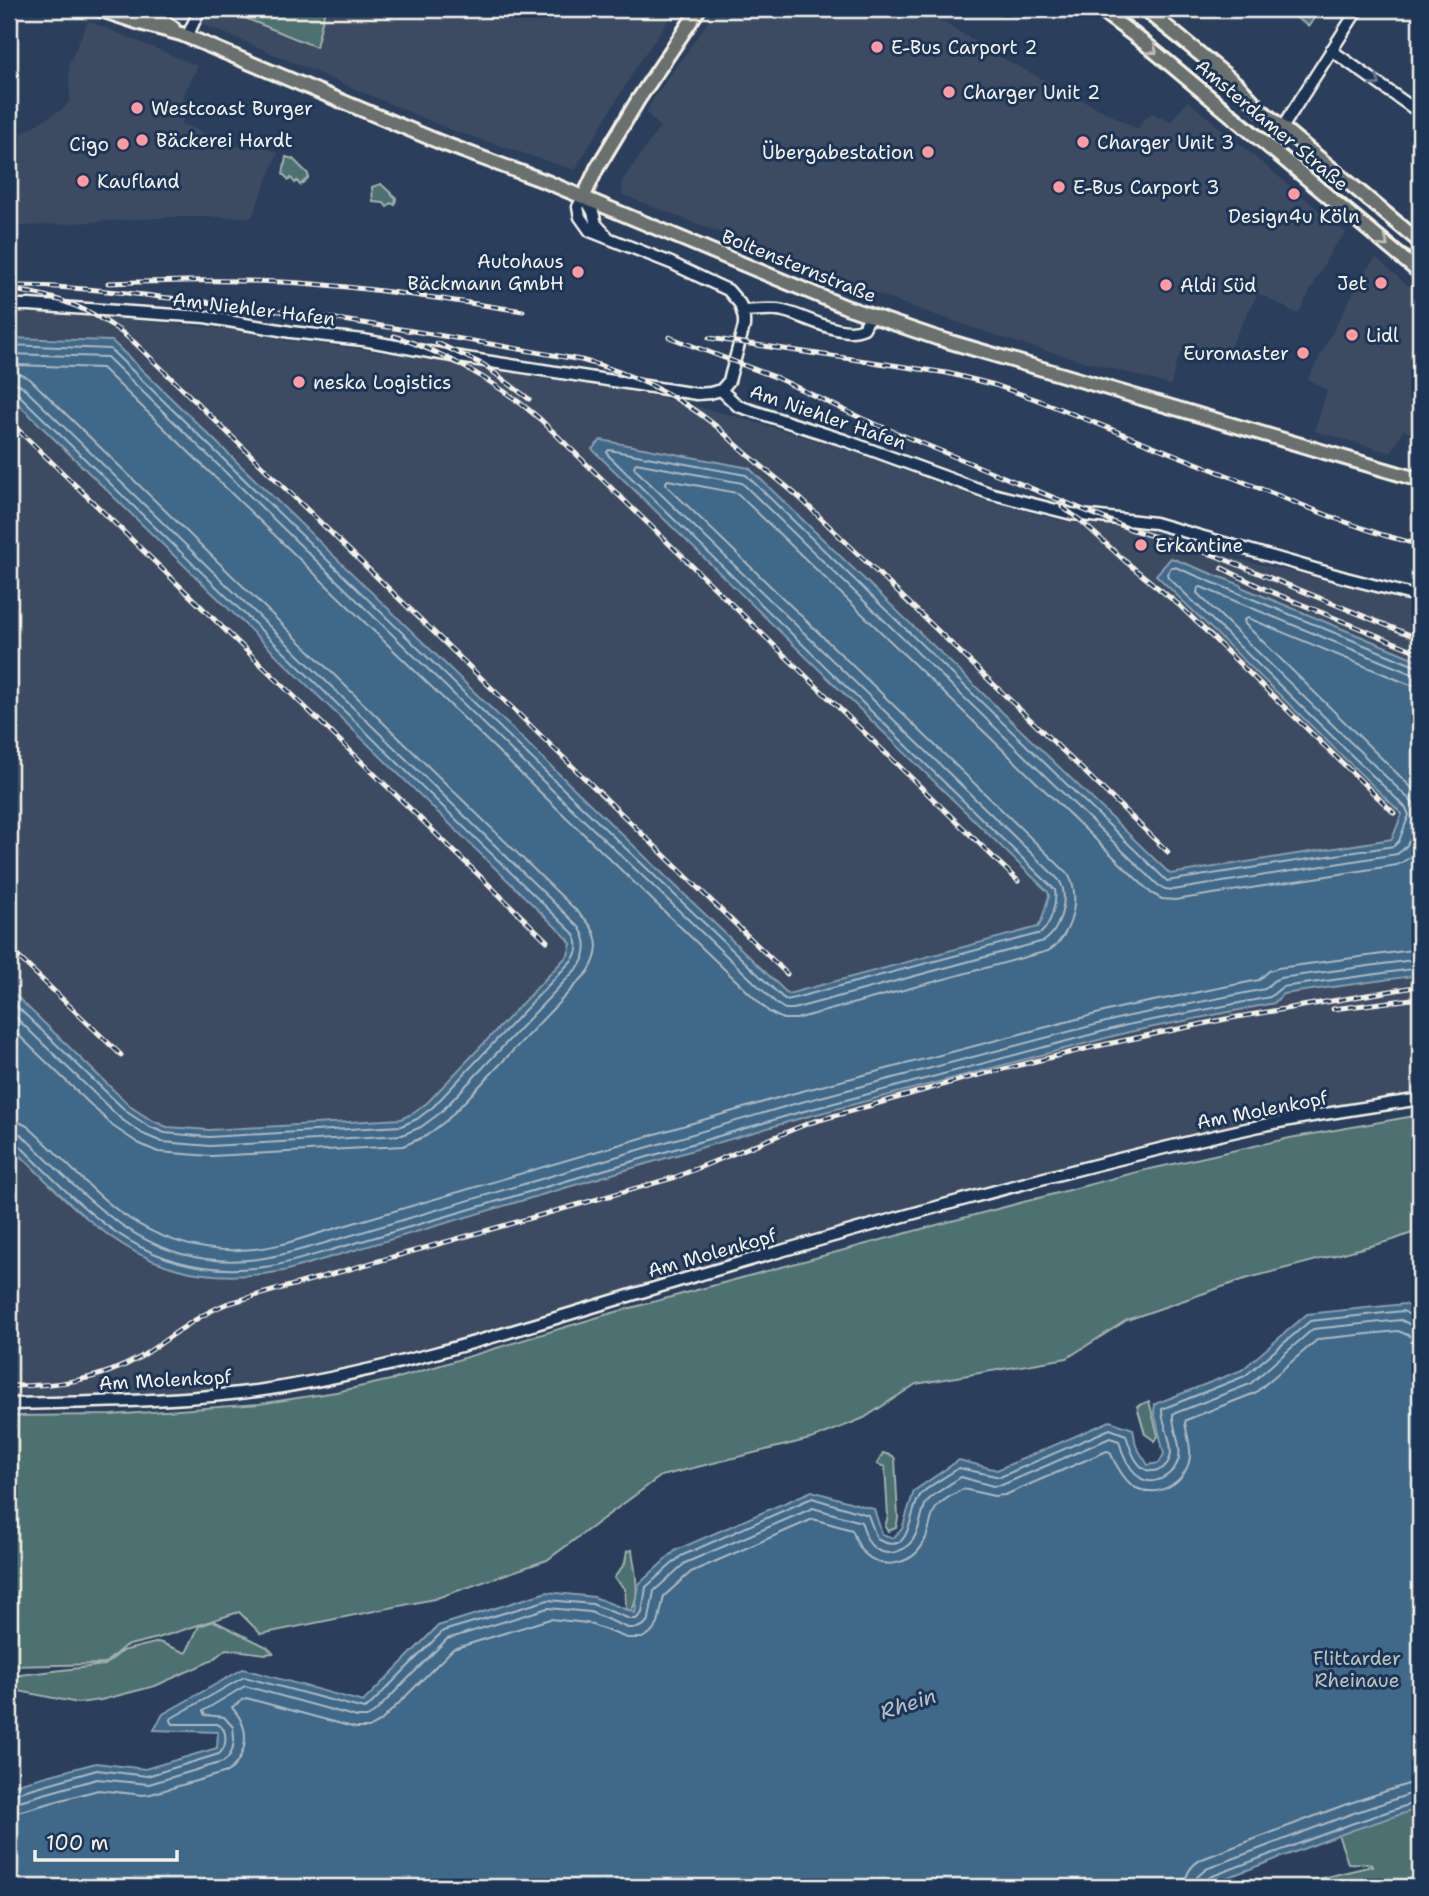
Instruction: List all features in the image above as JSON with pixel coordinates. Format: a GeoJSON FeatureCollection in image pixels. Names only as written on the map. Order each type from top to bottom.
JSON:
{"type":"FeatureCollection","features":[{"type":"Feature","properties":{"kind":"main road","name":"Boltensternstraße"},"geometry":{"type":"LineString","coordinates":[[98,9],[184,36],[442,143],[584,196],[870,316],[1420,480]]}},
{"type":"Feature","properties":{"kind":"main road","name":"Boltensternstraße"},"geometry":{"type":"LineString","coordinates":[[135,9],[166,23],[184,36]]}},
{"type":"Feature","properties":{"kind":"main road"},"geometry":{"type":"LineString","coordinates":[[584,196],[597,168],[638,100],[699,9]]}},
{"type":"Feature","properties":{"kind":"main road","name":"Amsterdamer Straße"},"geometry":{"type":"LineString","coordinates":[[1099,9],[1147,45],[1420,273]]}},
{"type":"Feature","properties":{"kind":"main road","name":"Amsterdamer Straße"},"geometry":{"type":"LineString","coordinates":[[1144,9],[1239,86],[1261,110],[1420,242]]}},
{"type":"Feature","properties":{"kind":"street"},"geometry":{"type":"LineString","coordinates":[[9,13],[13,9]]}},
{"type":"Feature","properties":{"kind":"street"},"geometry":{"type":"LineString","coordinates":[[184,36],[200,9]]}},
{"type":"Feature","properties":{"kind":"street"},"geometry":{"type":"LineString","coordinates":[[1282,128],[1358,9]]}},
{"type":"Feature","properties":{"kind":"street"},"geometry":{"type":"LineString","coordinates":[[1331,50],[1420,113]]}},
{"type":"Feature","properties":{"kind":"street"},"geometry":{"type":"LineString","coordinates":[[584,196],[578,207],[580,217],[590,231],[717,285],[736,297],[743,311],[744,326],[729,381],[721,390]]}},
{"type":"Feature","properties":{"kind":"street","name":"Am Niehler Hafen"},"geometry":{"type":"LineString","coordinates":[[9,305],[205,317],[697,394],[721,390],[738,407],[844,440],[989,493],[1072,514],[1155,523],[1420,597]]}},
{"type":"Feature","properties":{"kind":"street"},"geometry":{"type":"LineString","coordinates":[[743,311],[781,310],[849,332],[864,328],[870,316]]}},
{"type":"Feature","properties":{"kind":"street","name":"Am Molenkopf"},"geometry":{"type":"LineString","coordinates":[[9,1404],[163,1400],[230,1395],[382,1367],[1049,1176],[1258,1127],[1420,1099]]}},
{"type":"Feature","properties":{"kind":"shaded area"},"geometry":{"type":"Polygon","coordinates":[[[168,9],[676,9],[639,62],[575,170],[449,129],[168,9]]]}},
{"type":"Feature","properties":{"kind":"shaded area"},"geometry":{"type":"Polygon","coordinates":[[[717,9],[922,9],[1002,58],[1138,129],[1152,113],[1170,122],[1188,101],[1346,233],[1332,249],[1298,314],[1258,293],[1222,362],[1185,345],[1176,363],[1171,385],[1015,342],[901,303],[623,195],[621,183],[660,127],[646,112],[717,9]]]}},
{"type":"Feature","properties":{"kind":"shaded area"},"geometry":{"type":"Polygon","coordinates":[[[88,21],[198,66],[182,98],[190,102],[181,124],[247,149],[252,141],[278,153],[252,217],[173,217],[9,227],[9,139],[64,108],[70,101],[69,64],[88,21]]]}},
{"type":"Feature","properties":{"kind":"shaded area"},"geometry":{"type":"Polygon","coordinates":[[[1376,258],[1420,296],[1420,436],[1403,430],[1391,453],[1315,431],[1327,390],[1308,379],[1363,274],[1376,258]]]}},
{"type":"Feature","properties":{"kind":"shaded area"},"geometry":{"type":"Polygon","coordinates":[[[9,313],[86,315],[243,331],[288,341],[360,349],[655,396],[842,448],[987,501],[1068,522],[1146,529],[1230,557],[1420,602],[1420,661],[1241,587],[1214,632],[1402,814],[1393,839],[1170,874],[856,570],[593,449],[1048,892],[1038,927],[788,994],[112,341],[9,338],[9,313]]]}},
{"type":"Feature","properties":{"kind":"shaded area"},"geometry":{"type":"Polygon","coordinates":[[[9,395],[571,944],[568,955],[428,1103],[414,1113],[401,1119],[209,1130],[167,1127],[131,1107],[9,989],[9,395]]]}},
{"type":"Feature","properties":{"kind":"shaded area"},"geometry":{"type":"Polygon","coordinates":[[[1420,975],[1420,1095],[1301,1114],[613,1296],[381,1362],[234,1390],[105,1397],[9,1397],[9,1144],[89,1221],[118,1243],[146,1259],[237,1276],[259,1275],[330,1258],[798,1119],[1129,1032],[1274,1003],[1283,994],[1420,975]]]}},
{"type":"Feature","properties":{"kind":"green space"},"geometry":{"type":"Polygon","coordinates":[[[223,9],[325,9],[316,47],[223,9]]]}},
{"type":"Feature","properties":{"kind":"green space"},"geometry":{"type":"Polygon","coordinates":[[[1293,9],[1320,9],[1309,26],[1290,14],[1293,9]]]}},
{"type":"Feature","properties":{"kind":"green space"},"geometry":{"type":"Polygon","coordinates":[[[286,157],[293,159],[308,174],[308,178],[300,185],[283,174],[286,157]]]}},
{"type":"Feature","properties":{"kind":"green space"},"geometry":{"type":"Polygon","coordinates":[[[381,184],[396,198],[395,205],[391,203],[387,207],[384,203],[373,202],[372,187],[381,184]]]}},
{"type":"Feature","properties":{"kind":"green space"},"geometry":{"type":"Polygon","coordinates":[[[1420,1115],[1420,1230],[1393,1240],[1245,1279],[1127,1320],[1067,1358],[916,1384],[864,1418],[814,1438],[661,1476],[547,1560],[434,1599],[261,1634],[239,1612],[125,1646],[104,1664],[9,1666],[9,1416],[111,1415],[259,1404],[336,1392],[395,1379],[605,1315],[1137,1172],[1290,1138],[1420,1115]]]}},
{"type":"Feature","properties":{"kind":"green space"},"geometry":{"type":"Polygon","coordinates":[[[1149,1401],[1158,1436],[1155,1441],[1145,1434],[1137,1406],[1149,1401]]]}},
{"type":"Feature","properties":{"kind":"green space"},"geometry":{"type":"Polygon","coordinates":[[[883,1453],[895,1459],[898,1518],[896,1528],[888,1531],[885,1527],[888,1516],[885,1467],[877,1464],[883,1453]]]}},
{"type":"Feature","properties":{"kind":"green space"},"geometry":{"type":"Polygon","coordinates":[[[632,1550],[637,1590],[631,1611],[626,1609],[625,1589],[614,1578],[625,1563],[627,1551],[632,1550]]]}},
{"type":"Feature","properties":{"kind":"green space"},"geometry":{"type":"Polygon","coordinates":[[[1420,1585],[1420,1887],[1284,1887],[1372,1866],[1348,1863],[1334,1823],[1420,1585]]]}},
{"type":"Feature","properties":{"kind":"green space"},"geometry":{"type":"Polygon","coordinates":[[[214,1621],[267,1647],[273,1653],[226,1649],[211,1661],[155,1686],[101,1700],[78,1703],[9,1689],[9,1683],[20,1675],[105,1665],[122,1651],[159,1642],[186,1653],[199,1626],[214,1621]]]}},
{"type":"Feature","properties":{"kind":"water"},"geometry":{"type":"Polygon","coordinates":[[[9,338],[112,341],[788,994],[1038,927],[1048,892],[592,449],[601,440],[749,468],[1170,874],[1392,839],[1402,814],[1156,575],[1171,558],[1420,661],[1420,975],[1283,994],[1274,1003],[1129,1032],[798,1119],[284,1271],[237,1276],[197,1273],[161,1264],[129,1249],[99,1228],[70,1204],[9,1144],[9,989],[131,1107],[167,1127],[209,1130],[401,1119],[428,1102],[568,955],[571,944],[9,395],[9,338]]]}},
{"type":"Feature","properties":{"kind":"water","name":"Rhein"},"geometry":{"type":"Polygon","coordinates":[[[1405,1304],[1419,1312],[1420,1808],[1353,1830],[1202,1887],[9,1887],[9,1786],[96,1763],[145,1769],[217,1748],[218,1732],[154,1730],[163,1714],[243,1669],[363,1702],[438,1626],[547,1592],[594,1597],[635,1613],[639,1584],[676,1550],[812,1491],[874,1509],[882,1534],[893,1538],[902,1529],[914,1491],[959,1460],[997,1470],[1110,1421],[1133,1429],[1136,1446],[1148,1465],[1159,1463],[1164,1454],[1154,1411],[1155,1404],[1242,1370],[1307,1314],[1405,1304]]]}},
{"type":"Feature","properties":{"kind":"tram line"},"geometry":{"type":"LineString","coordinates":[[1116,9],[1420,261]]}},
{"type":"Feature","properties":{"kind":"tram line"},"geometry":{"type":"LineString","coordinates":[[1148,23],[1216,79]]}},
{"type":"Feature","properties":{"kind":"railway"},"geometry":{"type":"LineString","coordinates":[[108,283],[300,283],[384,291],[523,311]]}},
{"type":"Feature","properties":{"kind":"railway"},"geometry":{"type":"LineString","coordinates":[[19,286],[138,294],[380,326],[581,360],[618,371],[652,386],[685,404],[716,426],[797,495],[1168,852]]}},
{"type":"Feature","properties":{"kind":"railway"},"geometry":{"type":"LineString","coordinates":[[9,290],[60,300],[76,306],[107,322],[135,343],[787,974]]}},
{"type":"Feature","properties":{"kind":"railway"},"geometry":{"type":"LineString","coordinates":[[394,336],[433,351],[472,371],[541,420],[1018,881]]}},
{"type":"Feature","properties":{"kind":"railway"},"geometry":{"type":"LineString","coordinates":[[669,337],[775,377],[863,419],[1130,529],[1214,555],[1420,639]]}},
{"type":"Feature","properties":{"kind":"railway"},"geometry":{"type":"LineString","coordinates":[[709,338],[947,373],[995,385],[1337,519],[1420,545]]}},
{"type":"Feature","properties":{"kind":"railway"},"geometry":{"type":"LineString","coordinates":[[437,343],[484,365],[529,399]]}},
{"type":"Feature","properties":{"kind":"railway"},"geometry":{"type":"LineString","coordinates":[[9,421],[547,941]]}},
{"type":"Feature","properties":{"kind":"railway"},"geometry":{"type":"LineString","coordinates":[[1062,507],[1179,605],[1394,813]]}},
{"type":"Feature","properties":{"kind":"railway"},"geometry":{"type":"LineString","coordinates":[[1222,568],[1267,590],[1420,653]]}},
{"type":"Feature","properties":{"kind":"railway"},"geometry":{"type":"LineString","coordinates":[[9,948],[121,1055]]}},
{"type":"Feature","properties":{"kind":"railway"},"geometry":{"type":"LineString","coordinates":[[9,1386],[76,1381],[108,1372],[139,1358],[191,1322],[226,1304],[676,1177],[809,1123],[963,1079],[1093,1047],[1226,1019],[1420,986]]}},
{"type":"Feature","properties":{"kind":"railway"},"geometry":{"type":"LineString","coordinates":[[1333,1009],[1420,998]]}},
{"type":"Feature","properties":{"kind":"place","name":"E-Bus Carport 2"},"geometry":{"type":"Point","coordinates":[877,47]}},
{"type":"Feature","properties":{"kind":"place","name":"Charger Unit 2"},"geometry":{"type":"Point","coordinates":[949,92]}},
{"type":"Feature","properties":{"kind":"place","name":"Westcoast Burger"},"geometry":{"type":"Point","coordinates":[137,108]}},
{"type":"Feature","properties":{"kind":"place","name":"Bäckerei Hardt"},"geometry":{"type":"Point","coordinates":[142,140]}},
{"type":"Feature","properties":{"kind":"place","name":"Charger Unit 3"},"geometry":{"type":"Point","coordinates":[1083,142]}},
{"type":"Feature","properties":{"kind":"place","name":"Cigo"},"geometry":{"type":"Point","coordinates":[123,144]}},
{"type":"Feature","properties":{"kind":"place","name":"Übergabestation"},"geometry":{"type":"Point","coordinates":[928,152]}},
{"type":"Feature","properties":{"kind":"place","name":"Kaufland"},"geometry":{"type":"Point","coordinates":[83,181]}},
{"type":"Feature","properties":{"kind":"place","name":"E-Bus Carport 3"},"geometry":{"type":"Point","coordinates":[1059,187]}},
{"type":"Feature","properties":{"kind":"place","name":"Design4u Köln"},"geometry":{"type":"Point","coordinates":[1294,194]}},
{"type":"Feature","properties":{"kind":"place","name":"Autohaus Bäckmann GmbH"},"geometry":{"type":"Point","coordinates":[578,272]}},
{"type":"Feature","properties":{"kind":"place","name":"Jet"},"geometry":{"type":"Point","coordinates":[1381,283]}},
{"type":"Feature","properties":{"kind":"place","name":"Aldi Süd"},"geometry":{"type":"Point","coordinates":[1166,285]}},
{"type":"Feature","properties":{"kind":"place","name":"Lidl"},"geometry":{"type":"Point","coordinates":[1352,335]}},
{"type":"Feature","properties":{"kind":"place","name":"Euromaster"},"geometry":{"type":"Point","coordinates":[1303,353]}},
{"type":"Feature","properties":{"kind":"place","name":"neska Logistics"},"geometry":{"type":"Point","coordinates":[299,382]}},
{"type":"Feature","properties":{"kind":"place","name":"Erkantine"},"geometry":{"type":"Point","coordinates":[1141,545]}},
{"type":"Feature","properties":{"kind":"park label","name":"Flittarder Rheinaue"},"geometry":{"type":"Point","coordinates":[1357,1669]}}]}
